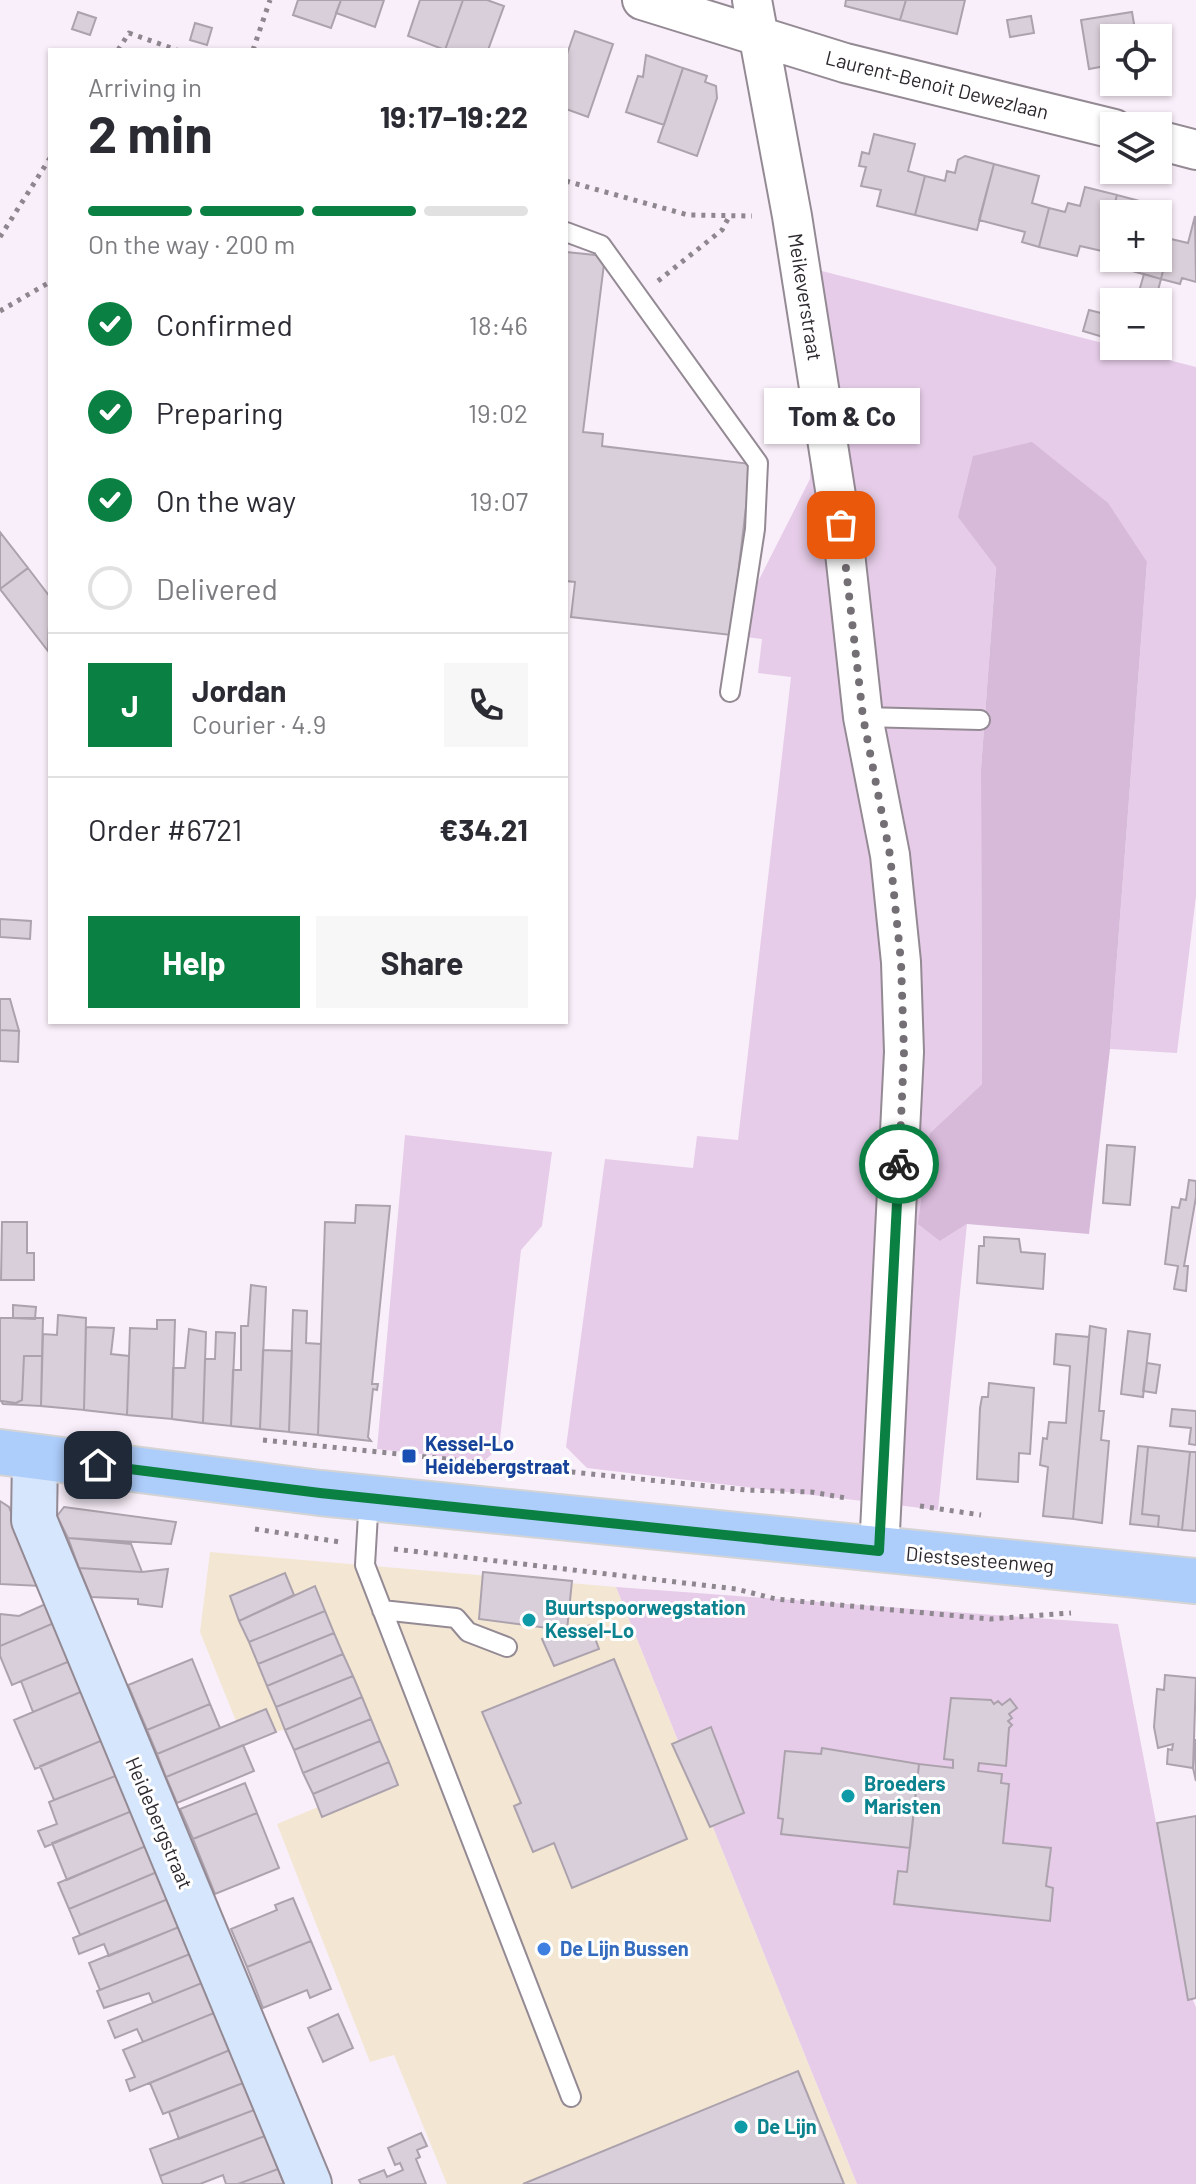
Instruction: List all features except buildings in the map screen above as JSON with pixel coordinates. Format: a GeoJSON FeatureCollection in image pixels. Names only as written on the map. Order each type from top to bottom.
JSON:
{"type":"FeatureCollection","features":[{"type":"Feature","properties":{"kind":"main road","name":"Diestsesteenweg"},"geometry":{"type":"LineString","coordinates":[[17,1454],[369,1497],[1196,1581]]}},
{"type":"Feature","properties":{"kind":"street","name":"Laurent-Benoit Dewezlaan"},"geometry":{"type":"LineString","coordinates":[[642,0],[761,40],[1100,125]]}},
{"type":"Feature","properties":{"kind":"street","name":"Meikeverstraat"},"geometry":{"type":"LineString","coordinates":[[752,0],[792,216],[845,553],[863,717],[890,855],[901,962],[904,1052],[879,1551]]}},
{"type":"Feature","properties":{"kind":"street"},"geometry":{"type":"LineString","coordinates":[[1172,144],[1196,150]]}},
{"type":"Feature","properties":{"kind":"street","name":"Heidebergstraat"},"geometry":{"type":"LineString","coordinates":[[17,1454],[34,1520],[309,2184]]}},
{"type":"Feature","properties":{"kind":"lane"},"geometry":{"type":"LineString","coordinates":[[568,233],[601,245],[758,463],[755,529],[730,692]]}},
{"type":"Feature","properties":{"kind":"lane"},"geometry":{"type":"LineString","coordinates":[[863,717],[980,720]]}},
{"type":"Feature","properties":{"kind":"lane"},"geometry":{"type":"LineString","coordinates":[[369,1497],[365,1565],[571,2097]]}},
{"type":"Feature","properties":{"kind":"lane"},"geometry":{"type":"LineString","coordinates":[[382,1610],[456,1618],[468,1632],[507,1647]]}},
{"type":"Feature","properties":{"kind":"path"},"geometry":{"type":"LineString","coordinates":[[254,48],[270,0]]}},
{"type":"Feature","properties":{"kind":"path"},"geometry":{"type":"LineString","coordinates":[[119,48],[129,33],[171,48]]}},
{"type":"Feature","properties":{"kind":"path"},"geometry":{"type":"LineString","coordinates":[[0,237],[48,161]]}},
{"type":"Feature","properties":{"kind":"path"},"geometry":{"type":"LineString","coordinates":[[568,182],[688,215],[792,216]]}},
{"type":"Feature","properties":{"kind":"path"},"geometry":{"type":"LineString","coordinates":[[639,296],[722,230],[730,215]]}},
{"type":"Feature","properties":{"kind":"path"},"geometry":{"type":"LineString","coordinates":[[0,311],[48,283]]}},
{"type":"Feature","properties":{"kind":"path"},"geometry":{"type":"LineString","coordinates":[[257,1440],[746,1490],[811,1492],[836,1497]]}},
{"type":"Feature","properties":{"kind":"path"},"geometry":{"type":"LineString","coordinates":[[244,1526],[268,1533],[367,1546],[736,1589],[776,1599],[990,1619],[1085,1612]]}},
{"type":"Feature","properties":{"kind":"shaded area"},"geometry":{"type":"Polygon","coordinates":[[[814,269],[1100,342],[1100,360],[1169,360],[1196,367],[1196,896],[1177,1053],[1110,1049],[1147,562],[996,567],[981,769],[982,1084],[930,1133],[940,1241],[967,1224],[938,1510],[587,1468],[566,1447],[605,1159],[693,1168],[697,1136],[738,1140],[791,677],[758,673],[762,639],[731,635],[810,479],[814,269]]]}},
{"type":"Feature","properties":{"kind":"shaded area"},"geometry":{"type":"Polygon","coordinates":[[[1032,442],[1108,503],[1147,562],[1110,1049],[1089,1234],[967,1224],[940,1241],[918,1224],[930,1133],[982,1084],[981,769],[996,567],[958,517],[973,456],[1032,442]]]}},
{"type":"Feature","properties":{"kind":"shaded area"},"geometry":{"type":"Polygon","coordinates":[[[405,1135],[552,1152],[542,1226],[521,1250],[499,1448],[484,1461],[377,1449],[405,1135]]]}},
{"type":"Feature","properties":{"kind":"shaded area","name":"De Lijn Bussen"},"geometry":{"type":"Polygon","coordinates":[[[210,1552],[616,1587],[857,2184],[447,2184],[394,2055],[370,2062],[277,1824],[318,1807],[285,1729],[276,1732],[266,1709],[236,1721],[200,1632],[210,1552]]]}},
{"type":"Feature","properties":{"kind":"shaded area"},"geometry":{"type":"Polygon","coordinates":[[[616,1587],[1118,1624],[1188,1989],[1196,2007],[1196,2184],[857,2184],[616,1587]]]}},
{"type":"Feature","properties":{"kind":"way so far"},"geometry":{"type":"LineString","coordinates":[[841,525],[863,717],[890,855],[901,962],[904,1052],[899,1164]]}},
{"type":"Feature","properties":{"kind":"place","name":"Tom & Co"},"geometry":{"type":"Point","coordinates":[841,525]}},
{"type":"Feature","properties":{"kind":"place","name":"Kessel-Lo Heidebergstraat"},"geometry":{"type":"Point","coordinates":[409,1456]}},
{"type":"Feature","properties":{"kind":"place","name":"Buurtspoorwegstation Kessel-Lo"},"geometry":{"type":"Point","coordinates":[529,1620]}},
{"type":"Feature","properties":{"kind":"place","name":"Broeders Maristen"},"geometry":{"type":"Point","coordinates":[848,1796]}},
{"type":"Feature","properties":{"kind":"place","name":"De Lijn Bussen"},"geometry":{"type":"Point","coordinates":[544,1949]}},
{"type":"Feature","properties":{"kind":"place","name":"De Lijn"},"geometry":{"type":"Point","coordinates":[741,2127]}},
{"type":"Feature","properties":{"kind":"route"},"geometry":{"type":"LineString","coordinates":[[98,1465],[320,1493],[879,1551],[899,1164]]}}]}
